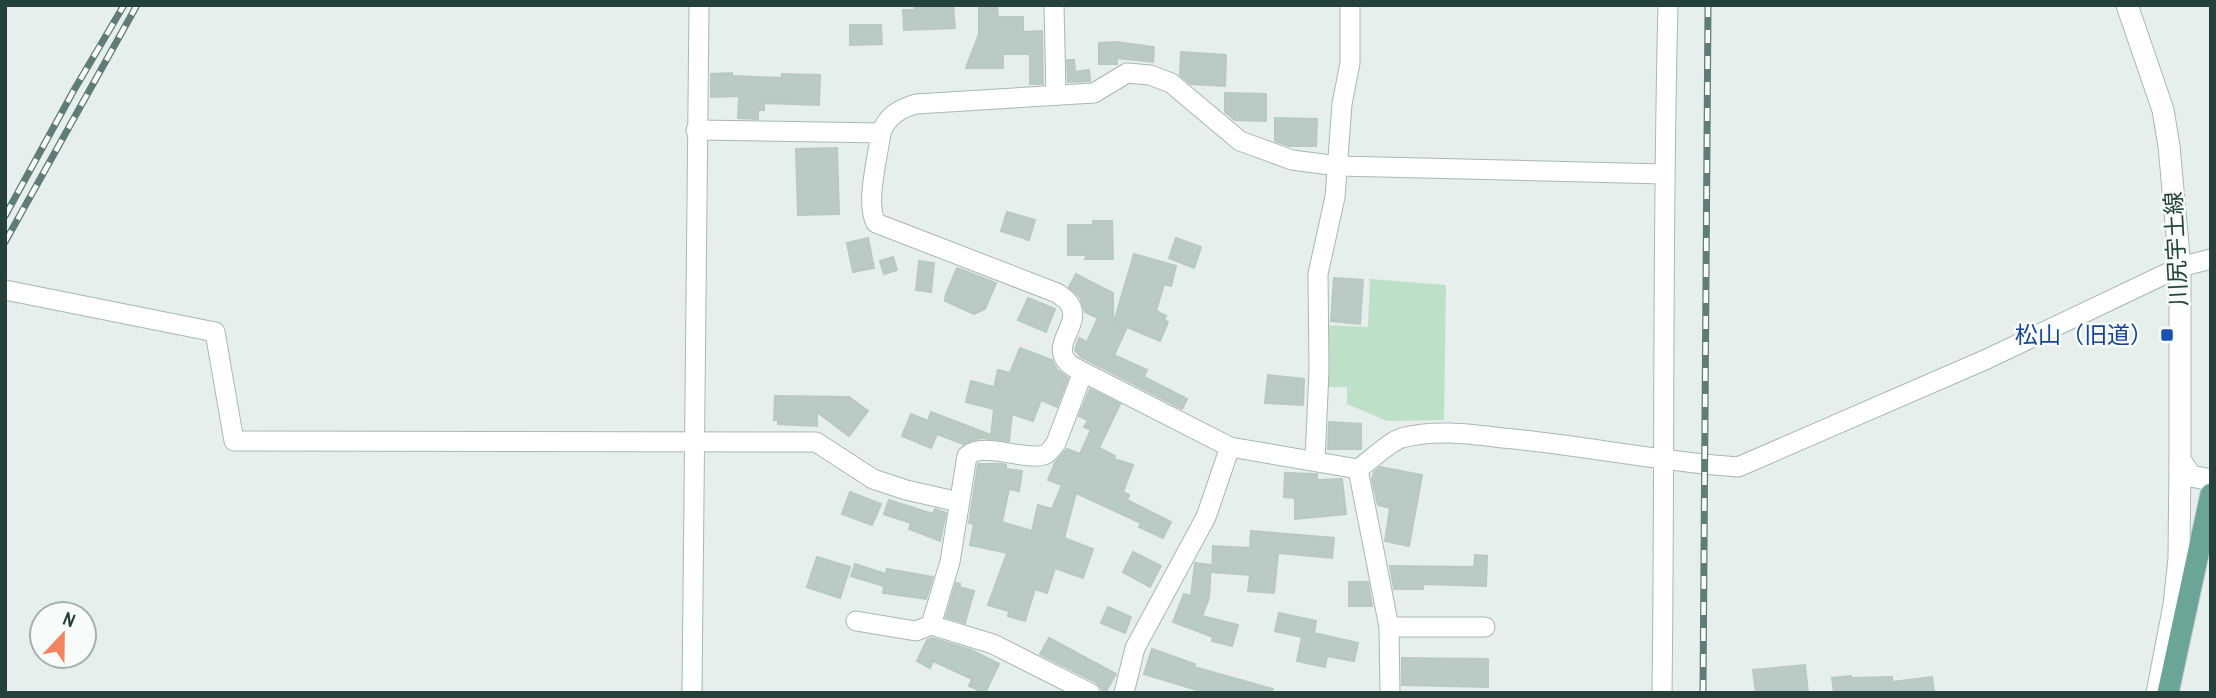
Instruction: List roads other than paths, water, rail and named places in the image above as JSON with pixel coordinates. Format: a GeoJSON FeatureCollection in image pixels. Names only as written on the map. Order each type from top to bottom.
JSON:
{"type":"FeatureCollection","features":[{"type":"Feature","properties":{"kind":"main road","name":"川尻宇土線"},"geometry":{"type":"LineString","coordinates":[[2127,5],[2162,110],[2169,146],[2180,267],[2178,570],[2157,693]]}},
{"type":"Feature","properties":{"kind":"main road"},"geometry":{"type":"LineString","coordinates":[[2180,460],[2191,476],[2211,480]]}},
{"type":"Feature","properties":{"kind":"main road"},"geometry":{"type":"LineString","coordinates":[[2168,693],[2211,494]]}},
{"type":"Feature","properties":{"kind":"street"},"geometry":{"type":"LineString","coordinates":[[692,693],[699,5]]}},
{"type":"Feature","properties":{"kind":"street"},"geometry":{"type":"LineString","coordinates":[[1054,5],[1056,95]]}},
{"type":"Feature","properties":{"kind":"street"},"geometry":{"type":"LineString","coordinates":[[1315,461],[1319,370],[1318,274],[1335,197],[1342,104],[1350,63],[1350,5]]}},
{"type":"Feature","properties":{"kind":"street"},"geometry":{"type":"LineString","coordinates":[[1662,693],[1664,174],[1668,5]]}},
{"type":"Feature","properties":{"kind":"street"},"geometry":{"type":"LineString","coordinates":[[1664,174],[1338,166],[1292,160],[1240,141],[1171,83],[1150,75],[1127,73],[1094,93],[916,104],[905,107],[886,120],[881,133],[872,215],[876,223],[1058,293],[1070,304],[1074,317],[1062,353],[1065,361],[1083,372],[1230,447],[1358,469],[1398,439],[1458,433],[1738,467],[1987,359],[2180,267],[2211,259]]}},
{"type":"Feature","properties":{"kind":"street"},"geometry":{"type":"LineString","coordinates":[[696,131],[881,133]]}},
{"type":"Feature","properties":{"kind":"street"},"geometry":{"type":"LineString","coordinates":[[5,290],[215,332],[234,441],[816,442],[873,479],[906,491],[959,502]]}},
{"type":"Feature","properties":{"kind":"street"},"geometry":{"type":"LineString","coordinates":[[931,625],[950,562],[967,456],[970,452],[977,451],[1037,455],[1049,452],[1056,443],[1083,372]]}},
{"type":"Feature","properties":{"kind":"street"},"geometry":{"type":"LineString","coordinates":[[1124,693],[1135,648],[1206,517],[1230,447]]}},
{"type":"Feature","properties":{"kind":"street"},"geometry":{"type":"LineString","coordinates":[[1358,469],[1389,627],[1390,693]]}},
{"type":"Feature","properties":{"kind":"street"},"geometry":{"type":"LineString","coordinates":[[856,621],[916,631],[931,625],[993,644],[1090,693]]}},
{"type":"Feature","properties":{"kind":"street"},"geometry":{"type":"LineString","coordinates":[[1389,627],[1485,627]]}},
{"type":"Feature","properties":{"kind":"railway"},"geometry":{"type":"LineString","coordinates":[[5,216],[124,5]]}},
{"type":"Feature","properties":{"kind":"railway"},"geometry":{"type":"LineString","coordinates":[[5,242],[137,5]]}},
{"type":"Feature","properties":{"kind":"railway"},"geometry":{"type":"LineString","coordinates":[[1703,693],[1708,5]]}},
{"type":"Feature","properties":{"kind":"place","name":"松山（旧道）"},"geometry":{"type":"Point","coordinates":[2167,335]}}]}
